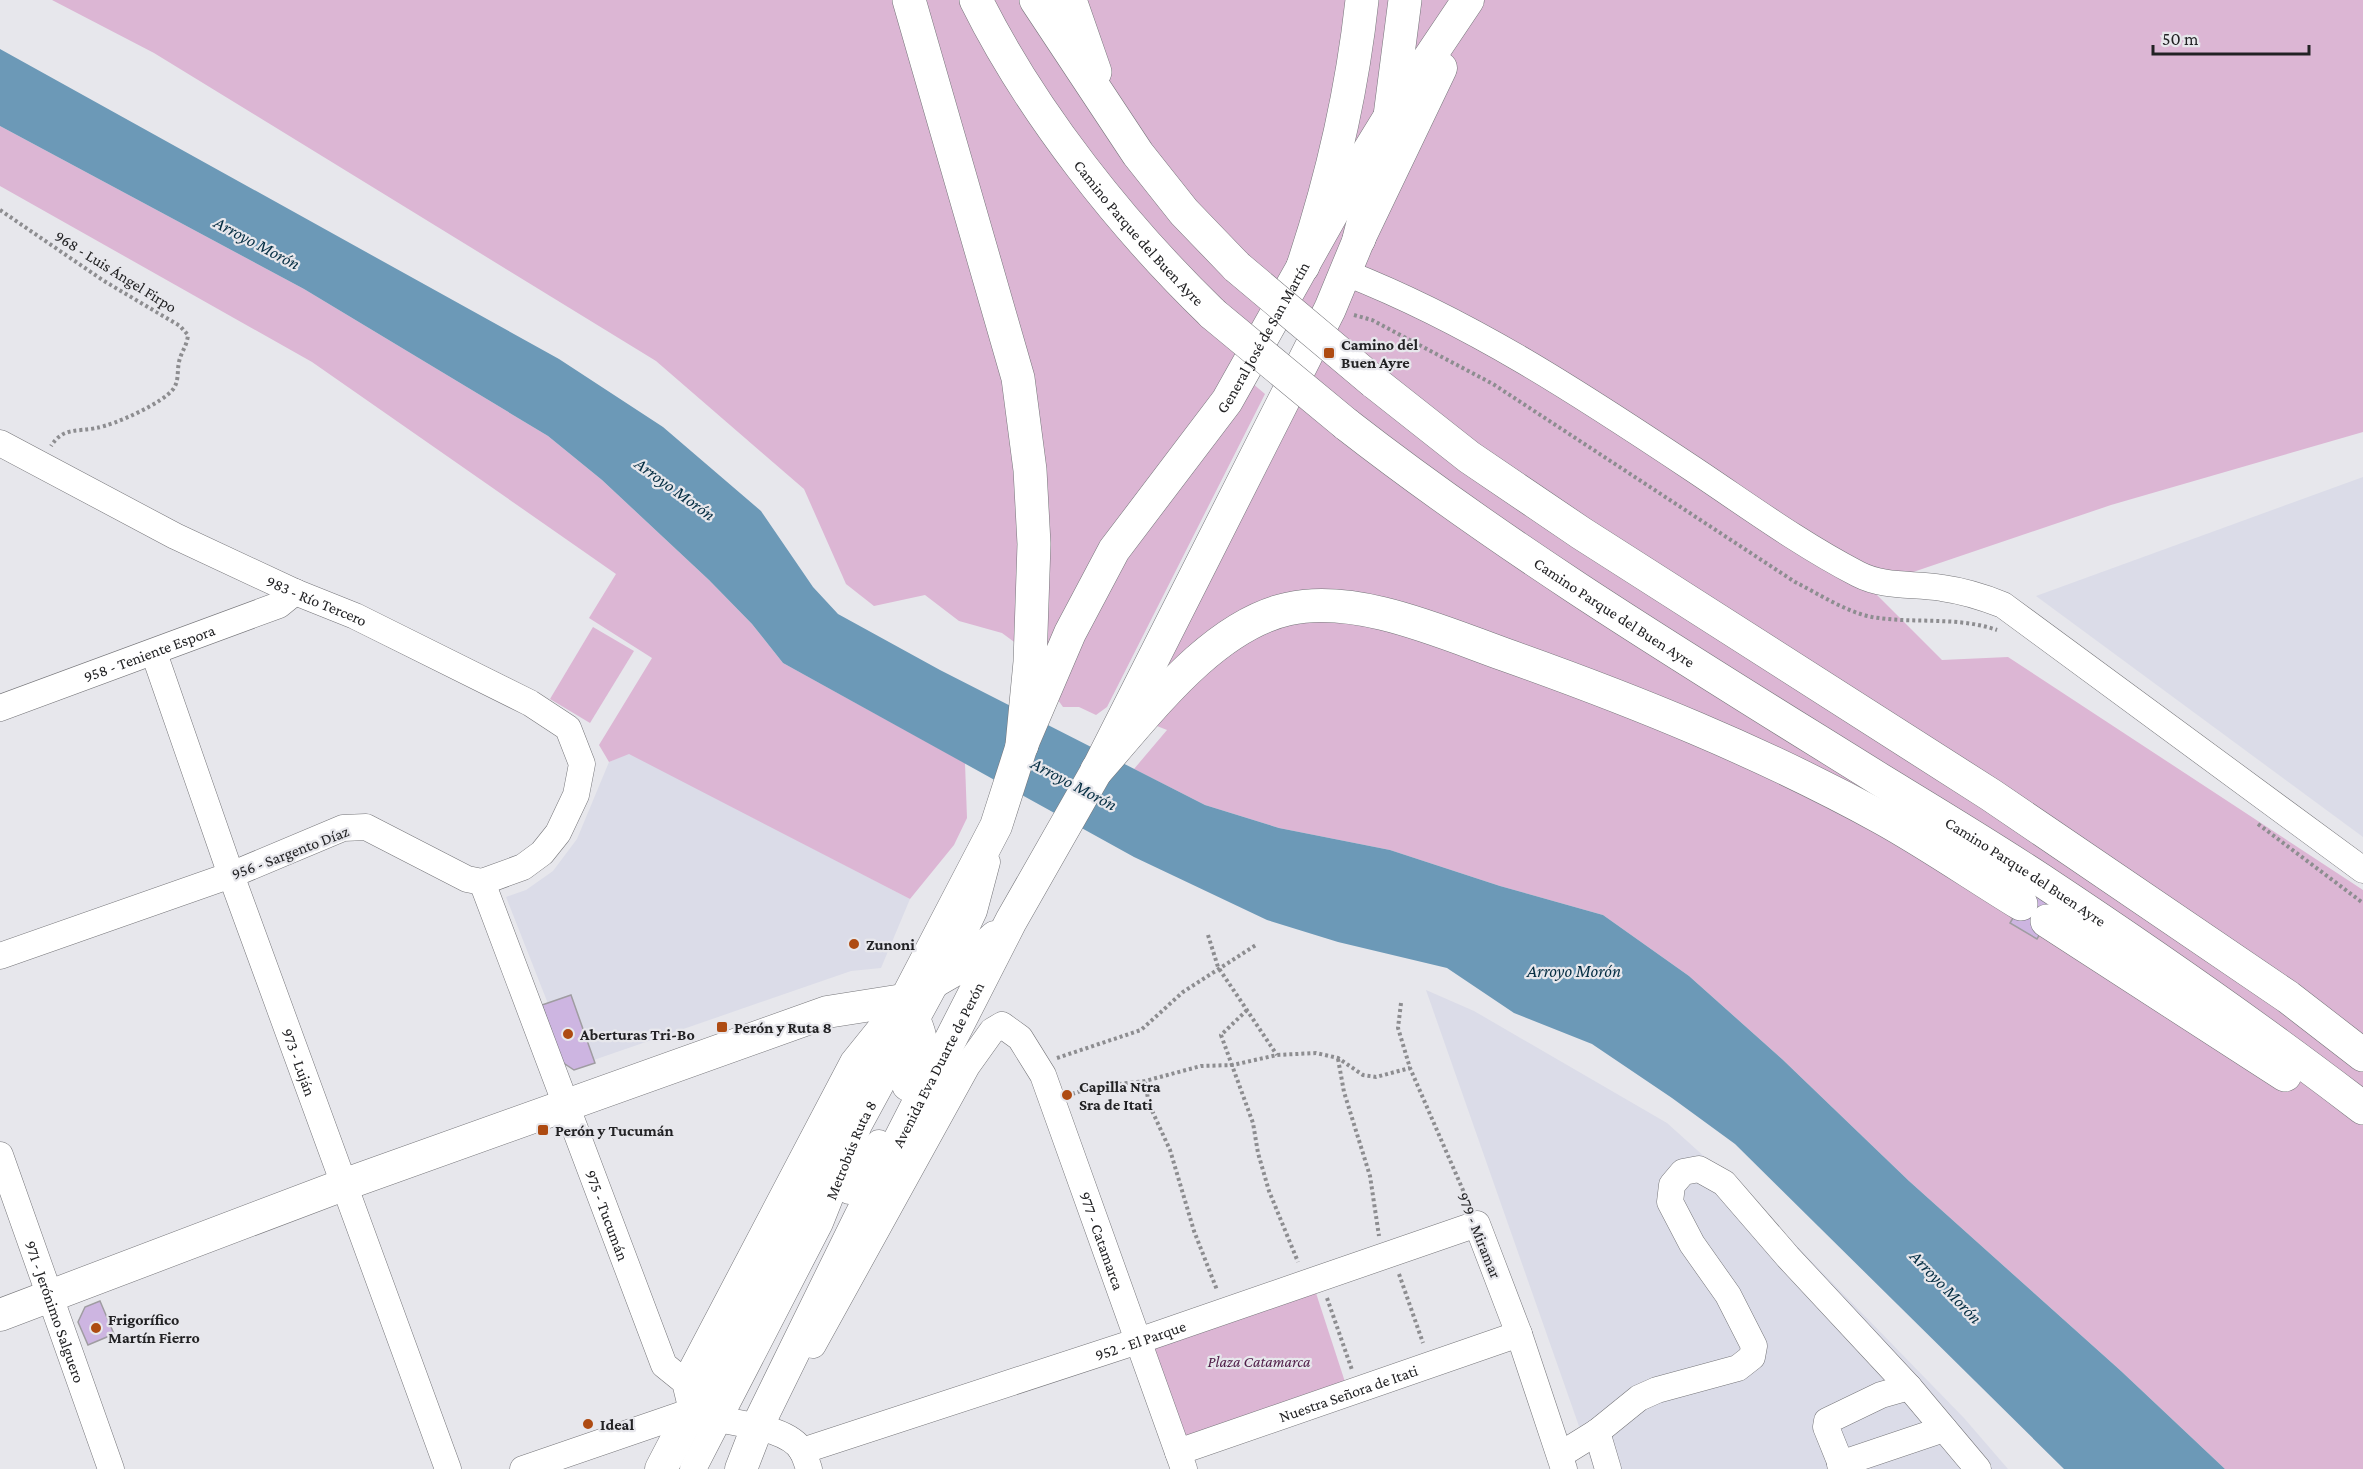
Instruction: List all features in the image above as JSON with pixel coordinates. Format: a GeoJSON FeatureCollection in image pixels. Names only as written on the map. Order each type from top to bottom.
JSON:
{"type":"FeatureCollection","features":[{"type":"Feature","properties":{"kind":"highway"},"geometry":{"type":"LineString","coordinates":[[909,0],[1018,378],[1030,470],[1042,666],[1022,745]]}},
{"type":"Feature","properties":{"kind":"highway","name":"Camino Parque del Buen Ayre"},"geometry":{"type":"LineString","coordinates":[[976,0],[989,26],[1052,125],[1122,217],[1180,282],[1213,314],[1346,424],[1426,486],[1639,628],[2040,879],[2288,1050],[2363,1108]]}},
{"type":"Feature","properties":{"kind":"highway"},"geometry":{"type":"LineString","coordinates":[[1036,0],[1065,48],[1138,154],[1184,212],[1237,267],[1374,382],[1478,463],[1581,533],[1991,795],[2288,997],[2363,1055]]}},
{"type":"Feature","properties":{"kind":"highway"},"geometry":{"type":"LineString","coordinates":[[1070,0],[1107,108]]}},
{"type":"Feature","properties":{"kind":"highway"},"geometry":{"type":"LineString","coordinates":[[1303,266],[1324,202],[1344,120],[1362,0]]}},
{"type":"Feature","properties":{"kind":"highway"},"geometry":{"type":"LineString","coordinates":[[1359,239],[1390,116],[1405,0]]}},
{"type":"Feature","properties":{"kind":"highway"},"geometry":{"type":"LineString","coordinates":[[1097,770],[1134,715],[1219,643],[1251,622],[1286,609],[1316,605],[1398,618],[1612,693],[1736,744],[1884,819],[2363,1125]]}},
{"type":"Feature","properties":{"kind":"main road","name":"General José de San Martín"},"geometry":{"type":"LineString","coordinates":[[1042,666],[1070,633],[1114,550],[1227,401],[1390,116],[1468,0]]}},
{"type":"Feature","properties":{"kind":"main road"},"geometry":{"type":"LineString","coordinates":[[1134,715],[1474,0]]}},
{"type":"Feature","properties":{"kind":"main road","name":"Avenida Eva Duarte de Perón"},"geometry":{"type":"LineString","coordinates":[[741,1469],[717,1412],[712,1367],[913,1019],[996,826],[1022,745]]}},
{"type":"Feature","properties":{"kind":"main road","name":"Avenida Eva Duarte de Perón"},"geometry":{"type":"LineString","coordinates":[[661,1469],[717,1412],[855,1204],[1050,850],[1097,770]]}},
{"type":"Feature","properties":{"kind":"main road"},"geometry":{"type":"LineString","coordinates":[[855,1204],[879,1143],[917,1067],[922,1049],[913,1019],[936,982],[967,963],[1011,921]]}},
{"type":"Feature","properties":{"kind":"main road"},"geometry":{"type":"LineString","coordinates":[[0,1315],[343,1185],[827,1012],[913,1019]]}},
{"type":"Feature","properties":{"kind":"street"},"geometry":{"type":"LineString","coordinates":[[1346,273],[1395,292],[1490,341],[1582,395],[1817,551],[1861,575],[1902,586],[1940,587],[1975,594],[2003,605],[2041,630],[2363,870]]}},
{"type":"Feature","properties":{"kind":"street","name":"983 - Río Tercero"},"geometry":{"type":"LineString","coordinates":[[1,445],[41,462],[175,536],[295,592],[355,616],[553,716],[568,728],[577,745],[582,764],[576,795],[558,833],[542,853],[523,867],[482,882]]}},
{"type":"Feature","properties":{"kind":"street","name":"958 - Teniente Espora"},"geometry":{"type":"LineString","coordinates":[[0,708],[279,605],[295,592]]}},
{"type":"Feature","properties":{"kind":"street","name":"973 - Luján"},"geometry":{"type":"LineString","coordinates":[[154,653],[231,875],[448,1469]]}},
{"type":"Feature","properties":{"kind":"street","name":"956 - Sargento Díaz"},"geometry":{"type":"LineString","coordinates":[[0,956],[231,875],[343,828],[355,826],[366,827],[467,879],[482,882]]}},
{"type":"Feature","properties":{"kind":"street"},"geometry":{"type":"LineString","coordinates":[[936,982],[974,911],[996,826]]}},
{"type":"Feature","properties":{"kind":"street","name":"975 - Tucumán"},"geometry":{"type":"LineString","coordinates":[[482,882],[664,1365],[717,1412],[795,1444],[805,1460]]}},
{"type":"Feature","properties":{"kind":"street","name":"Metrobús Ruta 8"},"geometry":{"type":"LineString","coordinates":[[855,1204],[870,1133],[913,1019],[938,1003],[967,963]]}},
{"type":"Feature","properties":{"kind":"street","name":"977 - Catamarca"},"geometry":{"type":"LineString","coordinates":[[1002,1025],[1020,1038],[1043,1075],[1181,1460]]}},
{"type":"Feature","properties":{"kind":"street","name":"Avenida Eva Duarte de Perón"},"geometry":{"type":"LineString","coordinates":[[717,1412],[792,1383],[967,1066],[992,1031],[1002,1025]]}},
{"type":"Feature","properties":{"kind":"street","name":"971 - Jerónimo Salguero"},"geometry":{"type":"LineString","coordinates":[[0,1155],[111,1469]]}},
{"type":"Feature","properties":{"kind":"street"},"geometry":{"type":"LineString","coordinates":[[1562,1462],[1639,1398],[1657,1390],[1738,1368],[1752,1357],[1754,1346],[1728,1295],[1692,1244],[1670,1202],[1672,1185],[1683,1172],[1699,1169],[1724,1183],[1788,1257],[1909,1387],[1944,1428],[1968,1466]]}},
{"type":"Feature","properties":{"kind":"street","name":"952 - El Parque"},"geometry":{"type":"LineString","coordinates":[[805,1460],[1225,1310],[1477,1224]]}},
{"type":"Feature","properties":{"kind":"street","name":"979 - Miramar"},"geometry":{"type":"LineString","coordinates":[[1477,1224],[1519,1334],[1562,1462]]}},
{"type":"Feature","properties":{"kind":"street","name":"Nuestra Señora de Itati"},"geometry":{"type":"LineString","coordinates":[[1181,1460],[1359,1389],[1519,1334]]}},
{"type":"Feature","properties":{"kind":"street"},"geometry":{"type":"LineString","coordinates":[[1909,1387],[1881,1395],[1827,1421],[1826,1427],[1841,1466],[1944,1428]]}},
{"type":"Feature","properties":{"kind":"street"},"geometry":{"type":"LineString","coordinates":[[523,1469],[717,1412]]}},
{"type":"Feature","properties":{"kind":"street"},"geometry":{"type":"LineString","coordinates":[[693,1469],[717,1412]]}},
{"type":"Feature","properties":{"kind":"street"},"geometry":{"type":"LineString","coordinates":[[707,1469],[717,1412]]}},
{"type":"Feature","properties":{"kind":"street"},"geometry":{"type":"LineString","coordinates":[[1597,1432],[1608,1469]]}},
{"type":"Feature","properties":{"kind":"path","name":"968 - Luis Ángel Firpo"},"geometry":{"type":"LineString","coordinates":[[0,210],[104,281],[180,326],[188,336],[180,359],[178,381],[172,391],[152,405],[108,425],[63,433],[55,439],[41,462]]}},
{"type":"Feature","properties":{"kind":"path"},"geometry":{"type":"LineString","coordinates":[[1208,935],[1218,967],[1278,1054]]}},
{"type":"Feature","properties":{"kind":"path"},"geometry":{"type":"LineString","coordinates":[[1043,1075],[1058,1058],[1142,1030],[1183,992],[1218,967],[1256,945]]}},
{"type":"Feature","properties":{"kind":"path","name":"979 - Miramar"},"geometry":{"type":"LineString","coordinates":[[1401,1003],[1398,1028],[1410,1068],[1477,1224]]}},
{"type":"Feature","properties":{"kind":"path"},"geometry":{"type":"LineString","coordinates":[[1247,1010],[1221,1035],[1253,1123],[1258,1153],[1269,1191],[1313,1280],[1359,1389]]}},
{"type":"Feature","properties":{"kind":"path"},"geometry":{"type":"LineString","coordinates":[[1053,1101],[1092,1087],[1145,1082],[1201,1066],[1233,1065],[1278,1054],[1317,1053],[1338,1058],[1364,1075],[1376,1077],[1410,1068]]}},
{"type":"Feature","properties":{"kind":"path"},"geometry":{"type":"LineString","coordinates":[[1338,1058],[1344,1092],[1370,1176],[1387,1255],[1431,1365]]}},
{"type":"Feature","properties":{"kind":"path"},"geometry":{"type":"LineString","coordinates":[[1145,1082],[1149,1104],[1170,1150],[1194,1231],[1225,1310]]}},
{"type":"Feature","properties":{"kind":"shaded area"},"geometry":{"type":"Polygon","coordinates":[[[2363,477],[2363,837],[2036,596],[2363,477]]]}},
{"type":"Feature","properties":{"kind":"shaded area"},"geometry":{"type":"Polygon","coordinates":[[[629,753],[910,899],[881,968],[851,971],[588,1062],[569,1057],[506,897],[526,890],[553,871],[577,839],[609,762],[629,753]]]}},
{"type":"Feature","properties":{"kind":"shaded area"},"geometry":{"type":"Polygon","coordinates":[[[1426,990],[1474,1011],[1667,1123],[1747,1195],[1964,1418],[2008,1469],[1594,1469],[1426,990]]]}},
{"type":"Feature","properties":{"kind":"green space"},"geometry":{"type":"Polygon","coordinates":[[[52,0],[1468,0],[1054,671],[1002,633],[959,621],[925,595],[874,606],[846,584],[804,489],[656,361],[154,53],[52,0]]]}},
{"type":"Feature","properties":{"kind":"green space"},"geometry":{"type":"Polygon","coordinates":[[[1474,0],[2363,0],[2363,432],[2111,505],[1869,587],[1942,660],[2008,657],[2363,890],[2363,1469],[2225,1469],[2121,1371],[1909,1181],[1782,1059],[1689,976],[1603,915],[1500,886],[1390,850],[1279,828],[1205,805],[1134,769],[1167,730],[1142,720],[1474,0]]]}},
{"type":"Feature","properties":{"kind":"green space"},"geometry":{"type":"Polygon","coordinates":[[[0,126],[304,289],[548,436],[602,480],[709,580],[752,624],[783,663],[965,763],[967,818],[954,845],[910,899],[629,754],[609,762],[599,745],[652,658],[589,618],[616,574],[312,362],[0,186],[0,126]]]}},
{"type":"Feature","properties":{"kind":"green space"},"geometry":{"type":"Polygon","coordinates":[[[1341,216],[1350,222],[1312,310],[1297,298],[1341,216]]]}},
{"type":"Feature","properties":{"kind":"green space"},"geometry":{"type":"Polygon","coordinates":[[[1252,383],[1265,394],[1107,707],[1096,715],[1079,707],[1063,707],[1058,700],[1074,656],[1116,571],[1252,383]]]}},
{"type":"Feature","properties":{"kind":"green space"},"geometry":{"type":"Polygon","coordinates":[[[593,627],[634,651],[590,723],[550,699],[593,627]]]}},
{"type":"Feature","properties":{"kind":"green space","name":"Plaza Catamarca"},"geometry":{"type":"Polygon","coordinates":[[[1315,1290],[1346,1385],[1184,1439],[1153,1343],[1315,1290]]]}},
{"type":"Feature","properties":{"kind":"water","name":"Arroyo Morón"},"geometry":{"type":"Polygon","coordinates":[[[0,49],[559,359],[663,427],[761,511],[813,587],[838,614],[940,670],[1205,805],[1279,828],[1390,850],[1500,886],[1603,915],[1689,976],[1782,1059],[1909,1181],[2121,1371],[2225,1469],[2064,1469],[1735,1144],[1592,1044],[1514,1013],[1447,968],[1338,942],[1267,920],[1134,857],[783,663],[752,624],[709,580],[602,480],[548,436],[304,289],[0,126],[0,49]]]}},
{"type":"Feature","properties":{"kind":"building"},"geometry":{"type":"Polygon","coordinates":[[[2033,884],[2060,900],[2037,939],[2010,923],[2033,884]]]}},
{"type":"Feature","properties":{"kind":"building","name":"Aberturas Tri-Bo"},"geometry":{"type":"Polygon","coordinates":[[[571,995],[595,1063],[574,1070],[562,1062],[542,1005],[571,995]]]}},
{"type":"Feature","properties":{"kind":"building","name":"Frigorífico Martín Fierro"},"geometry":{"type":"Polygon","coordinates":[[[100,1301],[114,1334],[88,1345],[78,1322],[85,1307],[100,1301]]]}},
{"type":"Feature","properties":{"kind":"place","name":"Camino del Buen Ayre"},"geometry":{"type":"Point","coordinates":[1329,353]}},
{"type":"Feature","properties":{"kind":"place","name":"Zunoni"},"geometry":{"type":"Point","coordinates":[854,944]}},
{"type":"Feature","properties":{"kind":"place","name":"Perón y Ruta 8"},"geometry":{"type":"Point","coordinates":[722,1027]}},
{"type":"Feature","properties":{"kind":"place","name":"Aberturas Tri-Bo"},"geometry":{"type":"Point","coordinates":[568,1034]}},
{"type":"Feature","properties":{"kind":"place","name":"Capilla Ntra Sra de Itati"},"geometry":{"type":"Point","coordinates":[1067,1095]}},
{"type":"Feature","properties":{"kind":"place","name":"Perón y Tucumán"},"geometry":{"type":"Point","coordinates":[543,1130]}},
{"type":"Feature","properties":{"kind":"place","name":"Frigorífico Martín Fierro"},"geometry":{"type":"Point","coordinates":[96,1328]}},
{"type":"Feature","properties":{"kind":"place","name":"Ideal"},"geometry":{"type":"Point","coordinates":[588,1424]}}]}
